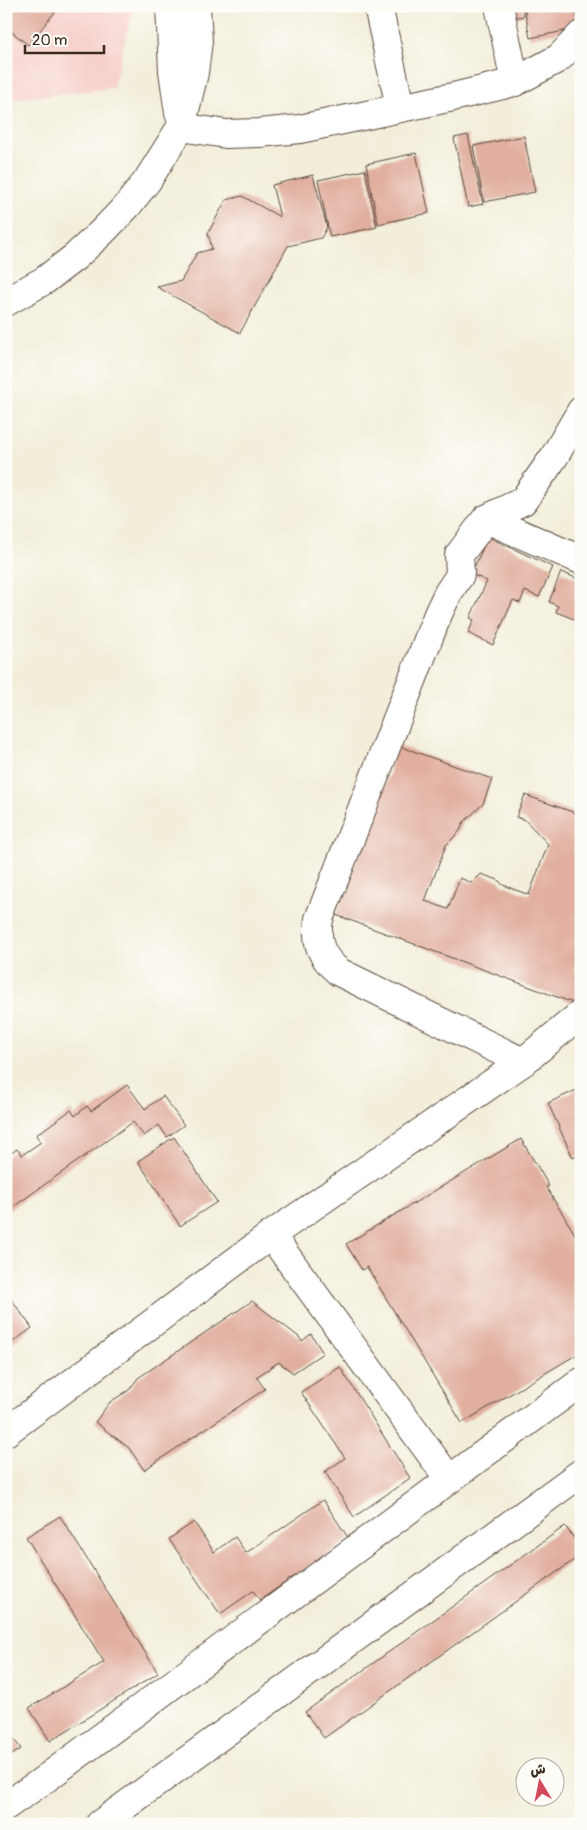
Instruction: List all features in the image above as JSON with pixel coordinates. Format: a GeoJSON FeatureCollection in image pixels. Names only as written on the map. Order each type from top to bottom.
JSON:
{"type":"FeatureCollection","features":[{"type":"Feature","properties":{"kind":"street"},"geometry":{"type":"LineString","coordinates":[[170,6],[173,71],[180,127]]}},
{"type":"Feature","properties":{"kind":"street"},"geometry":{"type":"LineString","coordinates":[[6,302],[45,280],[75,257],[102,232],[147,181],[180,127],[194,73],[198,41],[196,6]]}},
{"type":"Feature","properties":{"kind":"street"},"geometry":{"type":"LineString","coordinates":[[378,6],[400,107]]}},
{"type":"Feature","properties":{"kind":"street"},"geometry":{"type":"LineString","coordinates":[[499,6],[515,82]]}},
{"type":"Feature","properties":{"kind":"street"},"geometry":{"type":"LineString","coordinates":[[180,127],[226,134],[300,129],[453,97],[515,82],[559,58],[581,35]]}},
{"type":"Feature","properties":{"kind":"street"},"geometry":{"type":"LineString","coordinates":[[523,1062],[338,972],[322,954],[318,943],[317,931],[322,910],[438,614],[448,593],[460,575],[459,556],[486,519],[523,501],[554,457],[581,412]]}},
{"type":"Feature","properties":{"kind":"street"},"geometry":{"type":"LineString","coordinates":[[486,519],[581,560]]}},
{"type":"Feature","properties":{"kind":"street"},"geometry":{"type":"LineString","coordinates":[[6,1432],[270,1235],[523,1062],[581,1014]]}},
{"type":"Feature","properties":{"kind":"street"},"geometry":{"type":"LineString","coordinates":[[270,1235],[449,1479]]}},
{"type":"Feature","properties":{"kind":"street"},"geometry":{"type":"LineString","coordinates":[[6,1806],[581,1382]]}},
{"type":"Feature","properties":{"kind":"street"},"geometry":{"type":"LineString","coordinates":[[100,1824],[581,1473]]}},
{"type":"Feature","properties":{"kind":"shaded area"},"geometry":{"type":"Polygon","coordinates":[[[6,6],[134,6],[113,88],[6,100],[6,6]]]}},
{"type":"Feature","properties":{"kind":"building"},"geometry":{"type":"Polygon","coordinates":[[[6,6],[60,6],[28,45],[6,27],[6,6]]]}},
{"type":"Feature","properties":{"kind":"building"},"geometry":{"type":"Polygon","coordinates":[[[512,6],[522,6],[524,16],[514,18],[512,6]]]}},
{"type":"Feature","properties":{"kind":"building"},"geometry":{"type":"Polygon","coordinates":[[[524,6],[575,6],[579,28],[530,38],[524,6]]]}},
{"type":"Feature","properties":{"kind":"building"},"geometry":{"type":"Polygon","coordinates":[[[468,135],[483,204],[468,207],[454,138],[468,135]]]}},
{"type":"Feature","properties":{"kind":"building"},"geometry":{"type":"Polygon","coordinates":[[[524,136],[535,192],[484,202],[473,146],[524,136]]]}},
{"type":"Feature","properties":{"kind":"building"},"geometry":{"type":"Polygon","coordinates":[[[416,153],[429,213],[378,224],[366,164],[416,153]]]}},
{"type":"Feature","properties":{"kind":"building"},"geometry":{"type":"Polygon","coordinates":[[[365,170],[377,227],[330,237],[318,180],[365,170]]]}},
{"type":"Feature","properties":{"kind":"building"},"geometry":{"type":"Polygon","coordinates":[[[313,175],[327,227],[321,238],[288,246],[240,333],[157,287],[181,281],[197,253],[212,249],[208,233],[226,200],[242,196],[280,217],[272,185],[313,175]]]}},
{"type":"Feature","properties":{"kind":"building"},"geometry":{"type":"Polygon","coordinates":[[[488,537],[553,567],[539,597],[525,591],[520,603],[513,600],[493,645],[468,633],[474,620],[470,618],[487,581],[471,574],[488,537]]]}},
{"type":"Feature","properties":{"kind":"building"},"geometry":{"type":"Polygon","coordinates":[[[561,572],[581,580],[581,617],[579,621],[556,612],[558,606],[549,602],[561,572]]]}},
{"type":"Feature","properties":{"kind":"building"},"geometry":{"type":"Polygon","coordinates":[[[396,745],[492,779],[483,804],[463,823],[460,831],[446,845],[425,901],[448,909],[460,878],[472,883],[481,874],[529,895],[548,844],[525,820],[516,817],[525,795],[581,815],[581,956],[575,971],[581,973],[581,993],[576,1004],[336,915],[390,772],[396,745]]]}},
{"type":"Feature","properties":{"kind":"building"},"geometry":{"type":"Polygon","coordinates":[[[127,1085],[145,1109],[163,1096],[184,1125],[167,1137],[159,1125],[144,1136],[133,1122],[6,1212],[6,1157],[17,1149],[22,1155],[41,1142],[36,1135],[71,1110],[75,1116],[87,1106],[91,1111],[127,1085]]]}},
{"type":"Feature","properties":{"kind":"building"},"geometry":{"type":"Polygon","coordinates":[[[581,1088],[581,1154],[573,1158],[548,1103],[581,1088]]]}},
{"type":"Feature","properties":{"kind":"building"},"geometry":{"type":"Polygon","coordinates":[[[174,1137],[217,1202],[180,1226],[138,1161],[174,1137]]]}},
{"type":"Feature","properties":{"kind":"building"},"geometry":{"type":"Polygon","coordinates":[[[521,1139],[549,1186],[546,1187],[581,1244],[581,1316],[578,1317],[581,1321],[581,1352],[462,1423],[367,1267],[362,1270],[346,1244],[521,1139]]]}},
{"type":"Feature","properties":{"kind":"building"},"geometry":{"type":"Polygon","coordinates":[[[6,1292],[32,1328],[6,1347],[6,1292]]]}},
{"type":"Feature","properties":{"kind":"building"},"geometry":{"type":"Polygon","coordinates":[[[252,1301],[302,1341],[311,1334],[323,1353],[293,1373],[279,1362],[256,1377],[265,1389],[144,1470],[129,1448],[95,1422],[110,1402],[129,1390],[138,1378],[252,1301]]]}},
{"type":"Feature","properties":{"kind":"building"},"geometry":{"type":"Polygon","coordinates":[[[340,1367],[410,1478],[354,1517],[325,1472],[345,1458],[301,1392],[340,1367]]]}},
{"type":"Feature","properties":{"kind":"building"},"geometry":{"type":"Polygon","coordinates":[[[323,1500],[349,1539],[260,1600],[253,1591],[220,1614],[169,1539],[194,1522],[214,1552],[235,1537],[246,1553],[323,1500]]]}},
{"type":"Feature","properties":{"kind":"building"},"geometry":{"type":"Polygon","coordinates":[[[60,1516],[158,1673],[50,1741],[29,1708],[104,1662],[26,1537],[60,1516]]]}},
{"type":"Feature","properties":{"kind":"building"},"geometry":{"type":"Polygon","coordinates":[[[565,1526],[581,1548],[581,1555],[324,1738],[305,1712],[565,1526]]]}},
{"type":"Feature","properties":{"kind":"building"},"geometry":{"type":"Polygon","coordinates":[[[6,1728],[21,1749],[6,1759],[6,1728]]]}}]}
